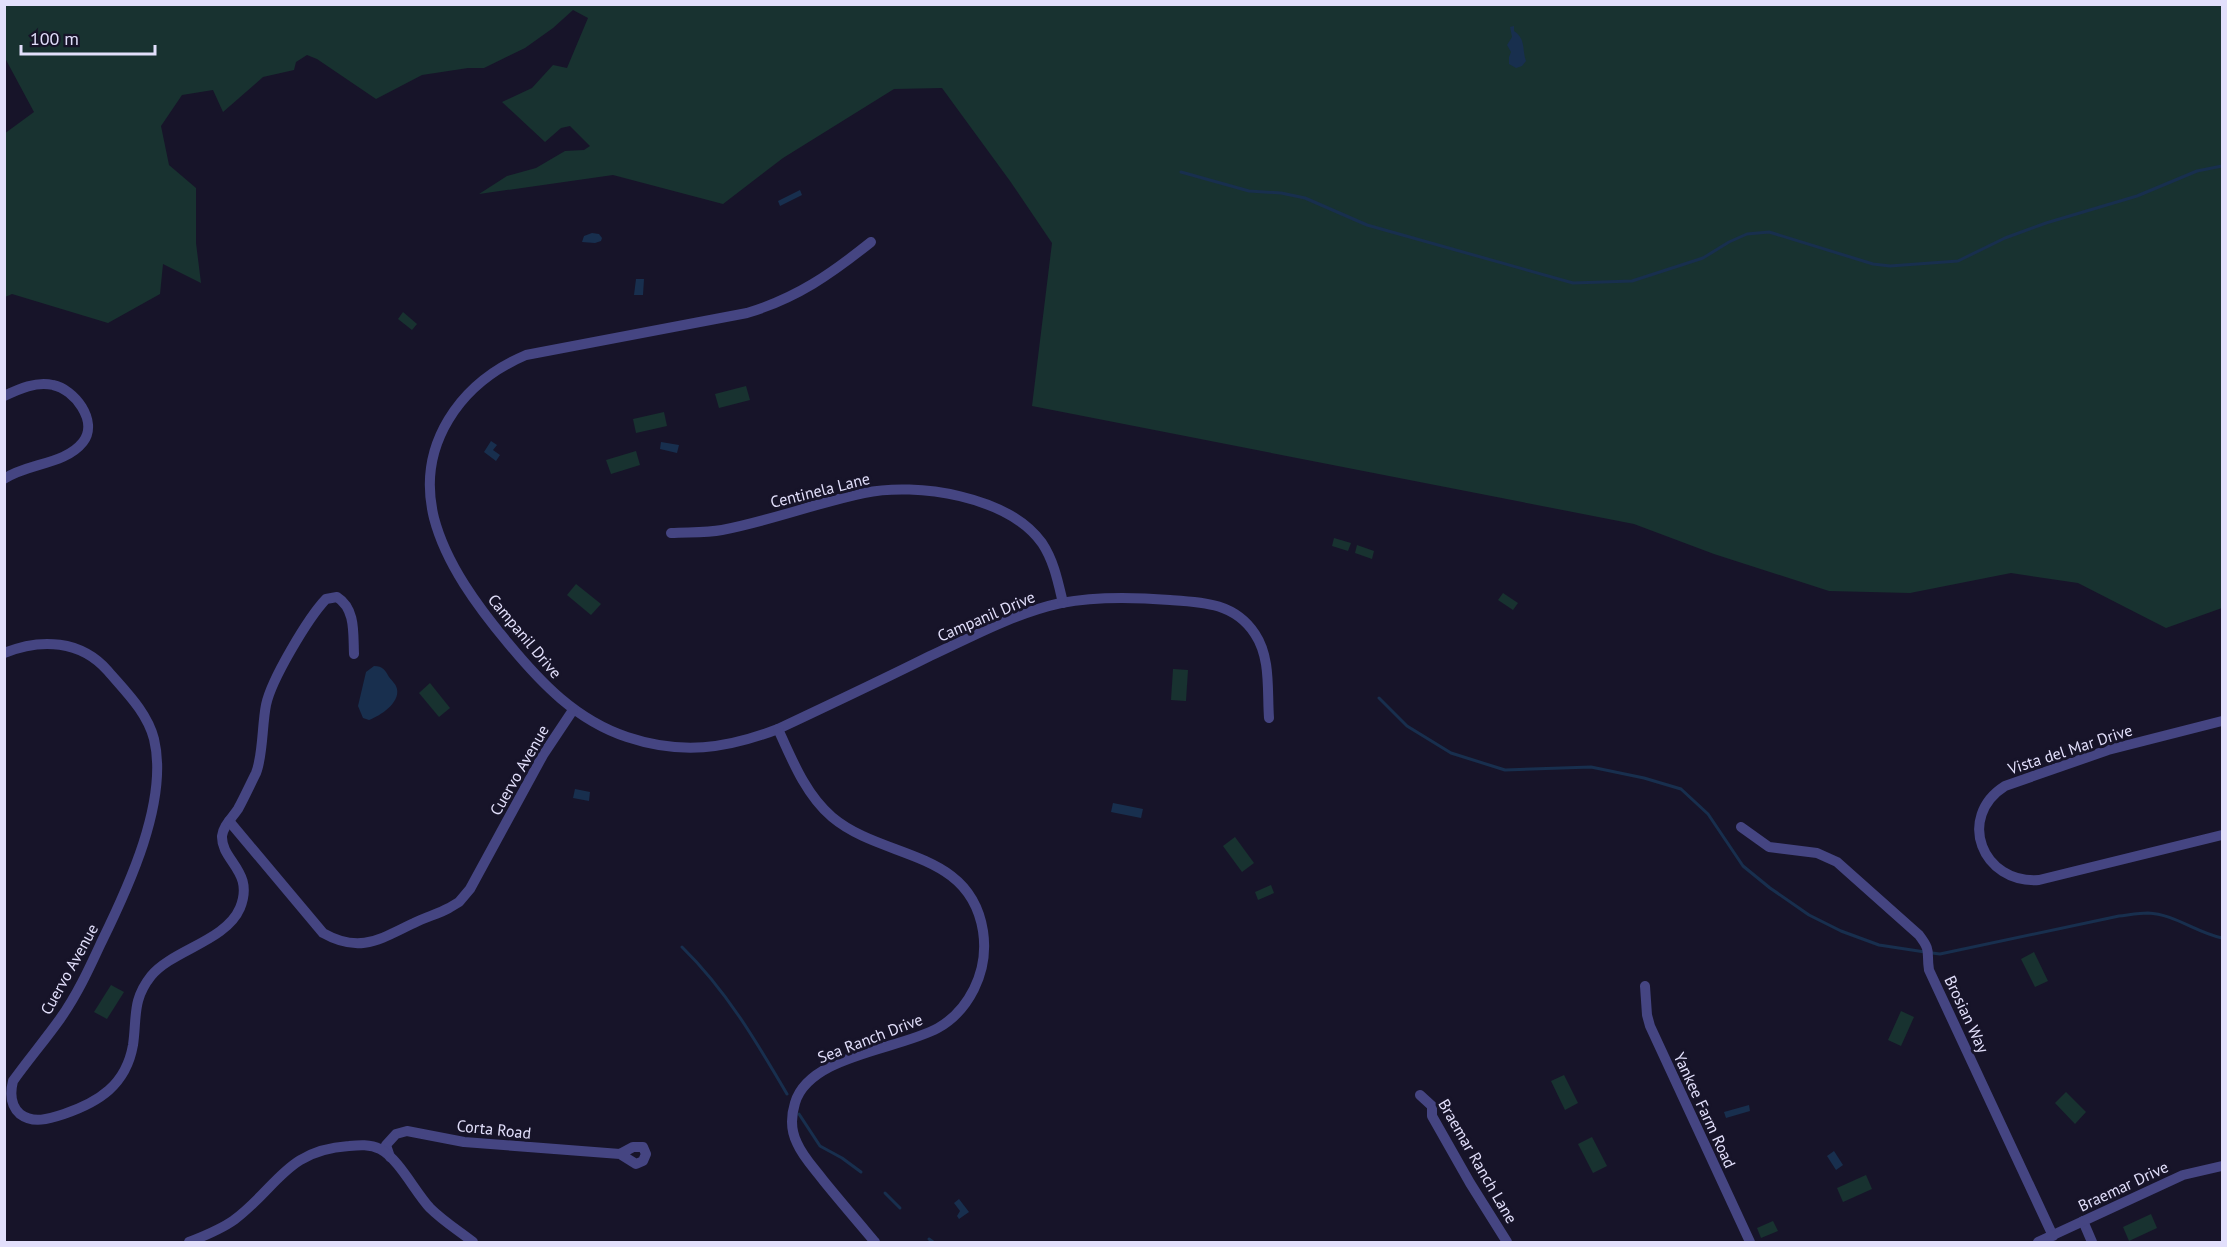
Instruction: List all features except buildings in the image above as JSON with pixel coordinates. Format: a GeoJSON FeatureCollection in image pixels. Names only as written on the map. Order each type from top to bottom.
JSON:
{"type":"FeatureCollection","features":[{"type":"Feature","properties":{"kind":"street","name":"Campanil Drive"},"geometry":{"type":"LineString","coordinates":[[871,243],[810,287],[769,306],[747,313],[545,350],[508,363],[483,379],[468,393],[448,419],[435,450],[431,472],[432,504],[438,530],[464,581],[496,629],[537,677],[573,710],[591,721],[624,736],[673,747],[712,748],[731,745],[778,729],[990,628],[1030,612],[1063,603],[1123,597],[1200,602],[1229,610],[1249,625],[1263,651],[1269,718]]}},
{"type":"Feature","properties":{"kind":"street"},"geometry":{"type":"LineString","coordinates":[[4,396],[20,388],[40,384],[54,385],[66,390],[82,406],[86,419],[84,440],[74,450],[4,479]]}},
{"type":"Feature","properties":{"kind":"street","name":"Centinela Lane"},"geometry":{"type":"LineString","coordinates":[[672,533],[721,530],[864,493],[906,489],[939,493],[999,509],[1027,527],[1041,542],[1054,565],[1063,603]]}},
{"type":"Feature","properties":{"kind":"street","name":"Cuervo Avenue"},"geometry":{"type":"LineString","coordinates":[[4,653],[21,646],[56,643],[90,655],[104,666],[133,699],[145,717],[153,737],[157,758],[157,781],[140,854],[116,914],[81,986],[60,1019],[13,1081],[10,1092],[12,1103],[19,1113],[28,1119],[37,1120],[72,1111],[99,1099],[112,1088],[122,1075],[129,1060],[133,1043],[134,1014],[144,986],[164,964],[205,941],[232,921],[240,909],[243,882],[238,869],[224,847],[222,837],[225,826],[244,797],[257,770],[267,702],[274,684],[294,646],[326,599],[337,597],[347,605],[352,621],[354,654]]}},
{"type":"Feature","properties":{"kind":"street","name":"Cuervo Avenue"},"geometry":{"type":"LineString","coordinates":[[229,821],[323,933],[338,942],[354,945],[374,942],[449,908],[459,902],[470,890],[543,755],[573,710]]}},
{"type":"Feature","properties":{"kind":"street","name":"Vista del Mar Drive"},"geometry":{"type":"LineString","coordinates":[[2223,722],[2108,750],[2005,786],[1986,804],[1979,824],[1979,834],[1983,850],[1994,866],[2008,876],[2028,881],[2223,835]]}},
{"type":"Feature","properties":{"kind":"street","name":"Sea Ranch Drive"},"geometry":{"type":"LineString","coordinates":[[778,729],[807,788],[830,815],[859,834],[928,860],[953,876],[972,901],[983,931],[984,960],[977,984],[962,1008],[951,1019],[926,1034],[825,1069],[809,1080],[796,1099],[792,1118],[798,1146],[875,1242]]}},
{"type":"Feature","properties":{"kind":"street","name":"Brosian Way"},"geometry":{"type":"LineString","coordinates":[[1741,827],[1769,848],[1817,853],[1837,862],[1919,935],[1926,944],[1929,953],[1929,970],[2053,1236]]}},
{"type":"Feature","properties":{"kind":"street","name":"Yankee Farm Road"},"geometry":{"type":"LineString","coordinates":[[1645,986],[1650,1026],[1750,1242]]}},
{"type":"Feature","properties":{"kind":"street","name":"Braemar Ranch Lane"},"geometry":{"type":"LineString","coordinates":[[1420,1095],[1432,1106],[1432,1116],[1470,1183],[1508,1242]]}},
{"type":"Feature","properties":{"kind":"street","name":"Corta Road"},"geometry":{"type":"LineString","coordinates":[[392,1160],[386,1145],[396,1134],[407,1131],[464,1142],[620,1154]]}},
{"type":"Feature","properties":{"kind":"street"},"geometry":{"type":"LineString","coordinates":[[189,1242],[210,1234],[234,1220],[290,1166],[307,1155],[323,1149],[363,1145],[381,1149],[430,1208],[472,1242]]}},
{"type":"Feature","properties":{"kind":"street","name":"Braemar Drive"},"geometry":{"type":"LineString","coordinates":[[2038,1242],[2183,1175],[2223,1166]]}},
{"type":"Feature","properties":{"kind":"street"},"geometry":{"type":"LineString","coordinates":[[2083,1221],[2092,1242]]}},
{"type":"Feature","properties":{"kind":"green space"},"geometry":{"type":"Polygon","coordinates":[[[5,5],[2222,5],[2222,608],[2166,628],[2078,583],[2011,573],[1910,593],[1829,591],[1714,554],[1634,524],[1032,406],[1052,243],[942,88],[894,89],[783,158],[723,204],[613,175],[479,194],[507,176],[536,168],[565,151],[584,150],[590,146],[570,126],[561,128],[545,142],[502,102],[532,88],[553,65],[567,68],[588,18],[573,10],[525,48],[484,68],[422,75],[376,99],[317,59],[307,55],[296,62],[294,70],[263,77],[223,112],[213,90],[182,95],[161,126],[169,165],[196,188],[196,243],[201,283],[163,264],[160,294],[108,323],[12,294],[5,297],[4,134],[34,112],[5,58],[5,5]]]}},
{"type":"Feature","properties":{"kind":"green space"},"geometry":{"type":"Polygon","coordinates":[[[403,312],[417,324],[412,330],[398,319],[403,312]]]}},
{"type":"Feature","properties":{"kind":"green space"},"geometry":{"type":"Polygon","coordinates":[[[746,386],[750,400],[719,408],[715,394],[746,386]]]}},
{"type":"Feature","properties":{"kind":"green space"},"geometry":{"type":"Polygon","coordinates":[[[664,412],[667,426],[636,433],[633,419],[664,412]]]}},
{"type":"Feature","properties":{"kind":"green space"},"geometry":{"type":"Polygon","coordinates":[[[636,451],[640,465],[611,474],[606,460],[636,451]]]}},
{"type":"Feature","properties":{"kind":"green space"},"geometry":{"type":"Polygon","coordinates":[[[1334,538],[1351,543],[1348,551],[1332,546],[1334,538]]]}},
{"type":"Feature","properties":{"kind":"green space"},"geometry":{"type":"Polygon","coordinates":[[[1357,545],[1374,551],[1372,559],[1355,553],[1357,545]]]}},
{"type":"Feature","properties":{"kind":"green space"},"geometry":{"type":"Polygon","coordinates":[[[576,584],[601,604],[591,615],[567,595],[576,584]]]}},
{"type":"Feature","properties":{"kind":"green space"},"geometry":{"type":"Polygon","coordinates":[[[1503,593],[1518,603],[1513,610],[1498,600],[1503,593]]]}},
{"type":"Feature","properties":{"kind":"green space"},"geometry":{"type":"Polygon","coordinates":[[[1173,669],[1188,670],[1186,701],[1171,700],[1173,669]]]}},
{"type":"Feature","properties":{"kind":"green space"},"geometry":{"type":"Polygon","coordinates":[[[430,683],[450,708],[439,717],[419,693],[430,683]]]}},
{"type":"Feature","properties":{"kind":"green space"},"geometry":{"type":"Polygon","coordinates":[[[1235,837],[1254,863],[1242,872],[1223,846],[1235,837]]]}},
{"type":"Feature","properties":{"kind":"green space"},"geometry":{"type":"Polygon","coordinates":[[[1271,885],[1274,893],[1258,900],[1255,892],[1271,885]]]}},
{"type":"Feature","properties":{"kind":"green space"},"geometry":{"type":"Polygon","coordinates":[[[2034,952],[2048,981],[2035,987],[2021,959],[2034,952]]]}},
{"type":"Feature","properties":{"kind":"green space"},"geometry":{"type":"Polygon","coordinates":[[[111,985],[124,992],[107,1019],[94,1012],[111,985]]]}},
{"type":"Feature","properties":{"kind":"green space"},"geometry":{"type":"Polygon","coordinates":[[[1901,1011],[1914,1017],[1901,1046],[1888,1040],[1901,1011]]]}},
{"type":"Feature","properties":{"kind":"green space"},"geometry":{"type":"Polygon","coordinates":[[[1564,1075],[1578,1103],[1565,1110],[1551,1081],[1564,1075]]]}},
{"type":"Feature","properties":{"kind":"green space"},"geometry":{"type":"Polygon","coordinates":[[[2066,1092],[2086,1112],[2075,1124],[2055,1103],[2066,1092]]]}},
{"type":"Feature","properties":{"kind":"green space"},"geometry":{"type":"Polygon","coordinates":[[[1592,1137],[1607,1166],[1593,1173],[1578,1144],[1592,1137]]]}},
{"type":"Feature","properties":{"kind":"green space"},"geometry":{"type":"Polygon","coordinates":[[[1866,1175],[1872,1189],[1843,1202],[1837,1188],[1866,1175]]]}},
{"type":"Feature","properties":{"kind":"green space"},"geometry":{"type":"Polygon","coordinates":[[[2151,1214],[2157,1228],[2129,1241],[2123,1227],[2151,1214]]]}},
{"type":"Feature","properties":{"kind":"green space"},"geometry":{"type":"Polygon","coordinates":[[[1773,1221],[1778,1231],[1761,1238],[1757,1228],[1773,1221]]]}},
{"type":"Feature","properties":{"kind":"water"},"geometry":{"type":"Polygon","coordinates":[[[1514,26],[1514,31],[1522,41],[1526,61],[1522,66],[1516,68],[1509,64],[1511,52],[1507,45],[1512,37],[1510,27],[1514,26]]]}},
{"type":"Feature","properties":{"kind":"water"},"geometry":{"type":"Polygon","coordinates":[[[800,190],[802,195],[780,206],[778,201],[800,190]]]}},
{"type":"Feature","properties":{"kind":"water"},"geometry":{"type":"Polygon","coordinates":[[[592,233],[599,234],[601,241],[582,242],[584,236],[592,233]]]}},
{"type":"Feature","properties":{"kind":"water"},"geometry":{"type":"Polygon","coordinates":[[[636,279],[644,279],[643,295],[634,295],[636,279]]]}},
{"type":"Feature","properties":{"kind":"water"},"geometry":{"type":"Polygon","coordinates":[[[491,441],[497,445],[493,450],[500,455],[496,461],[484,452],[491,441]]]}},
{"type":"Feature","properties":{"kind":"water"},"geometry":{"type":"Polygon","coordinates":[[[661,442],[679,445],[677,453],[660,449],[661,442]]]}},
{"type":"Feature","properties":{"kind":"water"},"geometry":{"type":"Polygon","coordinates":[[[374,666],[385,670],[396,686],[397,694],[388,708],[369,720],[363,718],[358,706],[366,672],[374,666]]]}},
{"type":"Feature","properties":{"kind":"water"},"geometry":{"type":"Polygon","coordinates":[[[575,789],[590,792],[589,801],[573,798],[575,789]]]}},
{"type":"Feature","properties":{"kind":"water"},"geometry":{"type":"Polygon","coordinates":[[[1113,803],[1143,809],[1141,818],[1111,812],[1113,803]]]}},
{"type":"Feature","properties":{"kind":"water"},"geometry":{"type":"Polygon","coordinates":[[[1749,1105],[1750,1111],[1726,1118],[1724,1112],[1749,1105]]]}},
{"type":"Feature","properties":{"kind":"water"},"geometry":{"type":"Polygon","coordinates":[[[1834,1151],[1843,1165],[1836,1170],[1827,1156],[1834,1151]]]}},
{"type":"Feature","properties":{"kind":"water"},"geometry":{"type":"Polygon","coordinates":[[[959,1199],[969,1212],[959,1219],[957,1216],[960,1211],[954,1203],[959,1199]]]}},
{"type":"Feature","properties":{"kind":"waterway"},"geometry":{"type":"LineString","coordinates":[[1181,172],[1249,191],[1281,193],[1305,198],[1367,225],[1573,283],[1632,281],[1703,258],[1747,234],[1769,232],[1873,264],[1890,266],[1958,261],[2005,238],[2046,223],[2137,196],[2197,171],[2222,166]]}},
{"type":"Feature","properties":{"kind":"waterway"},"geometry":{"type":"LineString","coordinates":[[1379,698],[1407,726],[1451,753],[1505,770],[1591,767],[1644,778],[1681,789],[1708,814],[1743,866],[1809,915],[1841,931],[1879,945],[1925,952]]}},
{"type":"Feature","properties":{"kind":"waterway"},"geometry":{"type":"LineString","coordinates":[[1932,953],[1940,954],[2119,916],[2145,913],[2158,914],[2222,938]]}},
{"type":"Feature","properties":{"kind":"waterway"},"geometry":{"type":"LineString","coordinates":[[682,947],[726,998],[787,1094]]}},
{"type":"Feature","properties":{"kind":"waterway"},"geometry":{"type":"LineString","coordinates":[[799,1114],[820,1146],[861,1172]]}},
{"type":"Feature","properties":{"kind":"waterway"},"geometry":{"type":"LineString","coordinates":[[885,1193],[900,1208]]}},
{"type":"Feature","properties":{"kind":"waterway"},"geometry":{"type":"LineString","coordinates":[[929,1239],[933,1242]]}}]}
